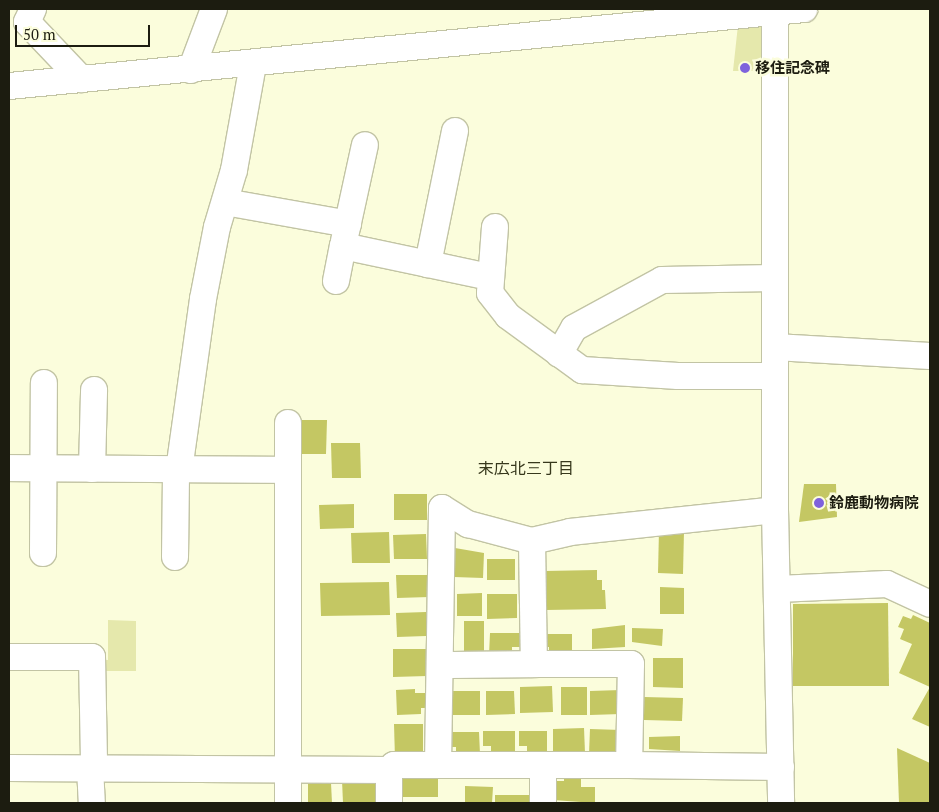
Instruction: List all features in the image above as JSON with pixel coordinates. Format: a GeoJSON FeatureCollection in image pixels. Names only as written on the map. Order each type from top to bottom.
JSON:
{"type":"FeatureCollection","features":[{"type":"Feature","properties":{"kind":"street"},"geometry":{"type":"LineString","coordinates":[[190,70],[214,9]]}},
{"type":"Feature","properties":{"kind":"street"},"geometry":{"type":"LineString","coordinates":[[9,86],[253,64],[775,10],[804,9]]}},
{"type":"Feature","properties":{"kind":"street"},"geometry":{"type":"LineString","coordinates":[[775,10],[775,510],[781,803]]}},
{"type":"Feature","properties":{"kind":"street"},"geometry":{"type":"LineString","coordinates":[[25,13],[81,79]]}},
{"type":"Feature","properties":{"kind":"street"},"geometry":{"type":"LineString","coordinates":[[175,557],[177,470],[203,299],[234,170],[253,64]]}},
{"type":"Feature","properties":{"kind":"street"},"geometry":{"type":"LineString","coordinates":[[428,264],[455,131]]}},
{"type":"Feature","properties":{"kind":"street"},"geometry":{"type":"LineString","coordinates":[[336,282],[365,144]]}},
{"type":"Feature","properties":{"kind":"street"},"geometry":{"type":"LineString","coordinates":[[225,202],[345,235],[428,264],[488,277]]}},
{"type":"Feature","properties":{"kind":"street"},"geometry":{"type":"LineString","coordinates":[[495,227],[488,277],[490,292],[508,316],[582,370],[678,376],[775,376]]}},
{"type":"Feature","properties":{"kind":"street"},"geometry":{"type":"LineString","coordinates":[[560,354],[574,328],[662,280],[774,278]]}},
{"type":"Feature","properties":{"kind":"street"},"geometry":{"type":"LineString","coordinates":[[775,347],[930,356]]}},
{"type":"Feature","properties":{"kind":"street"},"geometry":{"type":"LineString","coordinates":[[43,553],[44,382]]}},
{"type":"Feature","properties":{"kind":"street"},"geometry":{"type":"LineString","coordinates":[[92,469],[94,390]]}},
{"type":"Feature","properties":{"kind":"street"},"geometry":{"type":"LineString","coordinates":[[288,423],[288,803]]}},
{"type":"Feature","properties":{"kind":"street"},"geometry":{"type":"LineString","coordinates":[[9,468],[288,470]]}},
{"type":"Feature","properties":{"kind":"street"},"geometry":{"type":"LineString","coordinates":[[438,766],[442,508],[468,524],[532,541],[570,532],[775,510]]}},
{"type":"Feature","properties":{"kind":"street"},"geometry":{"type":"LineString","coordinates":[[532,541],[534,664]]}},
{"type":"Feature","properties":{"kind":"street"},"geometry":{"type":"LineString","coordinates":[[778,589],[887,584],[930,604]]}},
{"type":"Feature","properties":{"kind":"street"},"geometry":{"type":"LineString","coordinates":[[9,657],[92,657],[92,803]]}},
{"type":"Feature","properties":{"kind":"street"},"geometry":{"type":"LineString","coordinates":[[440,665],[631,664],[629,765]]}},
{"type":"Feature","properties":{"kind":"street"},"geometry":{"type":"LineString","coordinates":[[389,803],[389,770],[394,765],[781,767]]}},
{"type":"Feature","properties":{"kind":"street"},"geometry":{"type":"LineString","coordinates":[[542,765],[543,803]]}},
{"type":"Feature","properties":{"kind":"street"},"geometry":{"type":"LineString","coordinates":[[9,768],[389,770]]}},
{"type":"Feature","properties":{"kind":"green space"},"geometry":{"type":"Polygon","coordinates":[[[738,25],[763,26],[766,71],[733,71],[738,25]]]}},
{"type":"Feature","properties":{"kind":"green space"},"geometry":{"type":"Polygon","coordinates":[[[108,620],[136,621],[136,671],[99,671],[100,660],[108,660],[108,620]]]}},
{"type":"Feature","properties":{"kind":"building"},"geometry":{"type":"Polygon","coordinates":[[[299,420],[327,420],[326,454],[298,454],[299,420]]]}},
{"type":"Feature","properties":{"kind":"building"},"geometry":{"type":"Polygon","coordinates":[[[331,443],[360,443],[361,478],[332,478],[331,443]]]}},
{"type":"Feature","properties":{"kind":"building","name":"鈴鹿動物病院"},"geometry":{"type":"Polygon","coordinates":[[[804,484],[836,484],[837,517],[799,522],[804,484]]]}},
{"type":"Feature","properties":{"kind":"building"},"geometry":{"type":"Polygon","coordinates":[[[394,494],[427,494],[427,520],[394,520],[394,494]]]}},
{"type":"Feature","properties":{"kind":"building"},"geometry":{"type":"Polygon","coordinates":[[[354,504],[354,528],[320,529],[319,505],[354,504]]]}},
{"type":"Feature","properties":{"kind":"building"},"geometry":{"type":"Polygon","coordinates":[[[659,530],[684,531],[683,574],[658,573],[659,530]]]}},
{"type":"Feature","properties":{"kind":"building"},"geometry":{"type":"Polygon","coordinates":[[[389,532],[390,563],[352,563],[351,533],[389,532]]]}},
{"type":"Feature","properties":{"kind":"building"},"geometry":{"type":"Polygon","coordinates":[[[426,534],[427,559],[394,559],[393,535],[426,534]]]}},
{"type":"Feature","properties":{"kind":"building"},"geometry":{"type":"Polygon","coordinates":[[[455,548],[484,553],[483,578],[454,577],[455,548]]]}},
{"type":"Feature","properties":{"kind":"building"},"geometry":{"type":"Polygon","coordinates":[[[487,559],[515,559],[515,580],[487,580],[487,559]]]}},
{"type":"Feature","properties":{"kind":"building"},"geometry":{"type":"Polygon","coordinates":[[[597,570],[597,580],[602,580],[602,590],[605,590],[606,609],[546,610],[545,571],[597,570]]]}},
{"type":"Feature","properties":{"kind":"building"},"geometry":{"type":"Polygon","coordinates":[[[396,575],[428,575],[429,597],[397,598],[396,575]]]}},
{"type":"Feature","properties":{"kind":"building"},"geometry":{"type":"Polygon","coordinates":[[[389,582],[390,615],[321,616],[320,583],[389,582]]]}},
{"type":"Feature","properties":{"kind":"building"},"geometry":{"type":"Polygon","coordinates":[[[660,587],[684,588],[684,614],[660,614],[660,587]]]}},
{"type":"Feature","properties":{"kind":"building"},"geometry":{"type":"Polygon","coordinates":[[[482,593],[482,616],[457,616],[457,594],[482,593]]]}},
{"type":"Feature","properties":{"kind":"building"},"geometry":{"type":"Polygon","coordinates":[[[487,594],[517,594],[517,618],[487,619],[487,594]]]}},
{"type":"Feature","properties":{"kind":"building"},"geometry":{"type":"Polygon","coordinates":[[[888,603],[889,686],[793,686],[793,604],[888,603]]]}},
{"type":"Feature","properties":{"kind":"building"},"geometry":{"type":"Polygon","coordinates":[[[426,612],[426,636],[397,637],[396,613],[426,612]]]}},
{"type":"Feature","properties":{"kind":"building"},"geometry":{"type":"Polygon","coordinates":[[[913,615],[930,623],[930,687],[899,673],[912,644],[900,639],[904,629],[898,627],[903,616],[911,619],[913,615]]]}},
{"type":"Feature","properties":{"kind":"building"},"geometry":{"type":"Polygon","coordinates":[[[464,621],[484,621],[484,658],[464,658],[464,621]]]}},
{"type":"Feature","properties":{"kind":"building"},"geometry":{"type":"Polygon","coordinates":[[[625,625],[625,647],[592,649],[592,629],[625,625]]]}},
{"type":"Feature","properties":{"kind":"building"},"geometry":{"type":"Polygon","coordinates":[[[632,628],[663,629],[662,646],[632,642],[632,628]]]}},
{"type":"Feature","properties":{"kind":"building"},"geometry":{"type":"Polygon","coordinates":[[[490,633],[521,633],[521,647],[512,647],[512,655],[489,655],[490,633]]]}},
{"type":"Feature","properties":{"kind":"building"},"geometry":{"type":"Polygon","coordinates":[[[541,634],[572,634],[572,654],[549,653],[549,647],[541,647],[541,634]]]}},
{"type":"Feature","properties":{"kind":"building"},"geometry":{"type":"Polygon","coordinates":[[[393,649],[427,649],[427,676],[393,677],[393,649]]]}},
{"type":"Feature","properties":{"kind":"building"},"geometry":{"type":"Polygon","coordinates":[[[653,658],[683,658],[683,688],[653,687],[653,658]]]}},
{"type":"Feature","properties":{"kind":"building"},"geometry":{"type":"Polygon","coordinates":[[[552,686],[553,712],[520,713],[520,687],[552,686]]]}},
{"type":"Feature","properties":{"kind":"building"},"geometry":{"type":"Polygon","coordinates":[[[561,687],[587,687],[587,715],[561,715],[561,687]]]}},
{"type":"Feature","properties":{"kind":"building"},"geometry":{"type":"Polygon","coordinates":[[[930,687],[930,727],[912,719],[930,687]]]}},
{"type":"Feature","properties":{"kind":"building"},"geometry":{"type":"Polygon","coordinates":[[[415,689],[415,693],[426,693],[427,708],[421,708],[421,714],[397,715],[396,690],[415,689]]]}},
{"type":"Feature","properties":{"kind":"building"},"geometry":{"type":"Polygon","coordinates":[[[621,690],[621,714],[590,715],[590,691],[621,690]]]}},
{"type":"Feature","properties":{"kind":"building"},"geometry":{"type":"Polygon","coordinates":[[[452,691],[480,691],[480,715],[452,715],[452,691]]]}},
{"type":"Feature","properties":{"kind":"building"},"geometry":{"type":"Polygon","coordinates":[[[486,691],[514,691],[515,714],[486,715],[486,691]]]}},
{"type":"Feature","properties":{"kind":"building"},"geometry":{"type":"Polygon","coordinates":[[[644,697],[683,698],[682,721],[644,720],[644,697]]]}},
{"type":"Feature","properties":{"kind":"building"},"geometry":{"type":"Polygon","coordinates":[[[394,724],[423,724],[423,759],[395,759],[394,724]]]}},
{"type":"Feature","properties":{"kind":"building"},"geometry":{"type":"Polygon","coordinates":[[[584,728],[585,753],[553,754],[553,729],[584,728]]]}},
{"type":"Feature","properties":{"kind":"building"},"geometry":{"type":"Polygon","coordinates":[[[590,729],[621,730],[620,755],[589,754],[590,729]]]}},
{"type":"Feature","properties":{"kind":"building"},"geometry":{"type":"Polygon","coordinates":[[[483,731],[515,731],[515,753],[491,753],[491,746],[483,746],[483,731]]]}},
{"type":"Feature","properties":{"kind":"building"},"geometry":{"type":"Polygon","coordinates":[[[519,731],[547,731],[547,753],[527,753],[527,746],[519,746],[519,731]]]}},
{"type":"Feature","properties":{"kind":"building"},"geometry":{"type":"Polygon","coordinates":[[[448,732],[479,732],[480,754],[456,754],[456,747],[448,747],[448,732]]]}},
{"type":"Feature","properties":{"kind":"building"},"geometry":{"type":"Polygon","coordinates":[[[680,736],[680,751],[649,749],[649,737],[680,736]]]}},
{"type":"Feature","properties":{"kind":"building"},"geometry":{"type":"Polygon","coordinates":[[[897,748],[930,763],[930,803],[899,803],[897,748]]]}},
{"type":"Feature","properties":{"kind":"building"},"geometry":{"type":"Polygon","coordinates":[[[564,774],[581,774],[581,787],[595,787],[595,803],[553,800],[553,781],[564,781],[564,774]]]}},
{"type":"Feature","properties":{"kind":"building"},"geometry":{"type":"Polygon","coordinates":[[[402,778],[438,778],[438,797],[401,797],[402,778]]]}},
{"type":"Feature","properties":{"kind":"building"},"geometry":{"type":"Polygon","coordinates":[[[378,779],[379,802],[343,803],[342,780],[378,779]]]}},
{"type":"Feature","properties":{"kind":"building"},"geometry":{"type":"Polygon","coordinates":[[[308,783],[331,783],[332,803],[308,803],[308,783]]]}},
{"type":"Feature","properties":{"kind":"building"},"geometry":{"type":"Polygon","coordinates":[[[465,786],[493,787],[492,803],[465,803],[465,786]]]}},
{"type":"Feature","properties":{"kind":"building"},"geometry":{"type":"Polygon","coordinates":[[[495,795],[534,795],[534,803],[495,803],[495,795]]]}},
{"type":"Feature","properties":{"kind":"place","name":"移住記念碑"},"geometry":{"type":"Point","coordinates":[745,68]}},
{"type":"Feature","properties":{"kind":"place","name":"鈴鹿動物病院"},"geometry":{"type":"Point","coordinates":[819,503]}},
{"type":"Feature","properties":{"kind":"district","name":"末広北三丁目"},"geometry":{"type":"Point","coordinates":[526,468]}}]}
